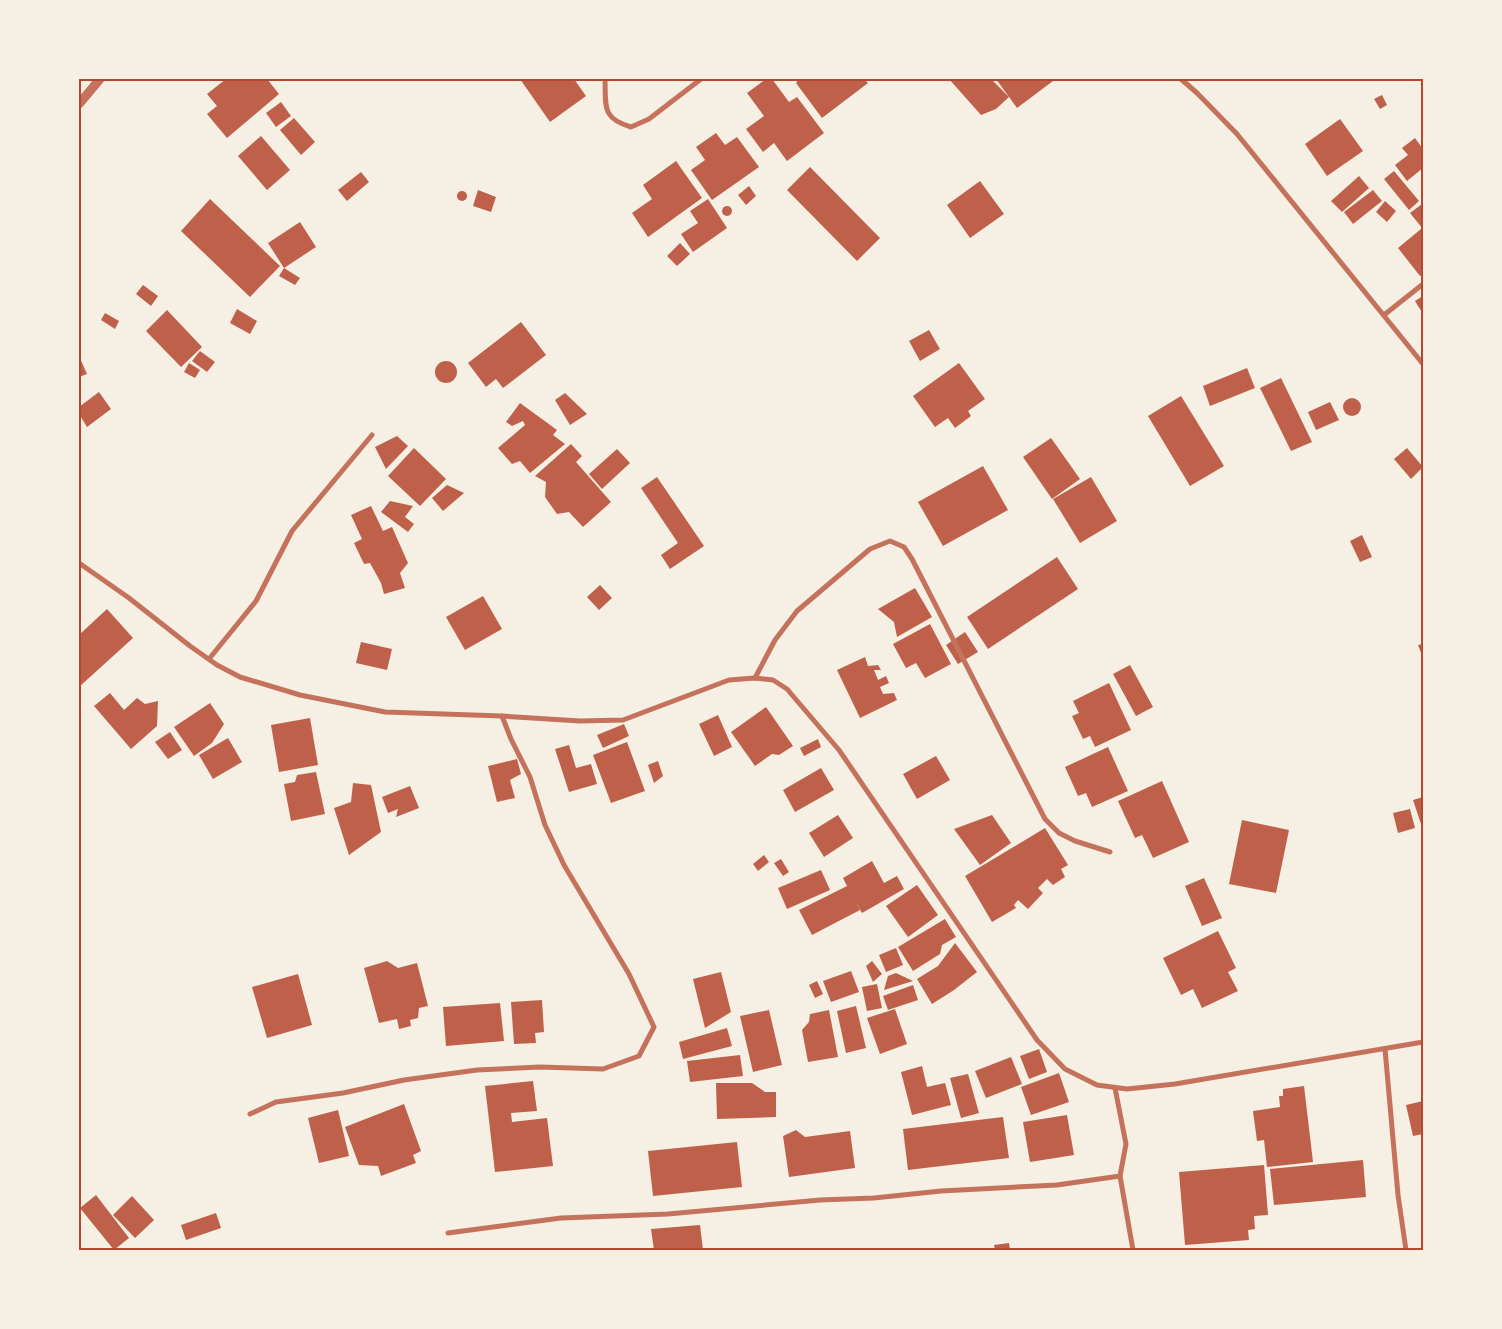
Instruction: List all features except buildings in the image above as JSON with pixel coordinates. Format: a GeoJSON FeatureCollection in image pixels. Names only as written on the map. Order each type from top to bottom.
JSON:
{"type":"FeatureCollection","features":[{"type":"Feature","properties":{"kind":"street"},"geometry":{"type":"LineString","coordinates":[[79,104],[100,79]]}},
{"type":"Feature","properties":{"kind":"street"},"geometry":{"type":"LineString","coordinates":[[605,79],[606,107],[610,116],[617,123],[631,127],[649,119],[702,79]]}},
{"type":"Feature","properties":{"kind":"street"},"geometry":{"type":"LineString","coordinates":[[1181,79],[1197,92],[1236,134],[1423,364]]}},
{"type":"Feature","properties":{"kind":"street"},"geometry":{"type":"LineString","coordinates":[[1384,315],[1423,284]]}},
{"type":"Feature","properties":{"kind":"street"},"geometry":{"type":"LineString","coordinates":[[209,659],[256,601],[292,531],[372,435]]}},
{"type":"Feature","properties":{"kind":"street"},"geometry":{"type":"LineString","coordinates":[[756,678],[775,640],[797,611],[870,549],[890,541],[904,547],[912,559],[1045,819],[1059,833],[1076,841],[1110,852]]}},
{"type":"Feature","properties":{"kind":"street"},"geometry":{"type":"LineString","coordinates":[[79,563],[129,598],[190,646],[240,677],[300,695],[385,712],[580,721],[623,720],[729,680],[756,678],[773,680],[787,689],[839,750],[1037,1040],[1066,1069],[1097,1085],[1127,1089],[1175,1084],[1423,1042]]}},
{"type":"Feature","properties":{"kind":"street"},"geometry":{"type":"LineString","coordinates":[[250,1114],[276,1102],[342,1093],[404,1080],[477,1070],[540,1067],[603,1069],[639,1056],[654,1027],[629,974],[564,865],[545,824],[530,777],[502,716]]}},
{"type":"Feature","properties":{"kind":"street"},"geometry":{"type":"LineString","coordinates":[[1385,1049],[1398,1195],[1406,1250]]}},
{"type":"Feature","properties":{"kind":"street"},"geometry":{"type":"LineString","coordinates":[[1115,1088],[1126,1144],[1120,1176],[1132,1250]]}},
{"type":"Feature","properties":{"kind":"street"},"geometry":{"type":"LineString","coordinates":[[448,1233],[561,1218],[668,1214],[820,1200],[1057,1185],[1120,1176]]}}]}
